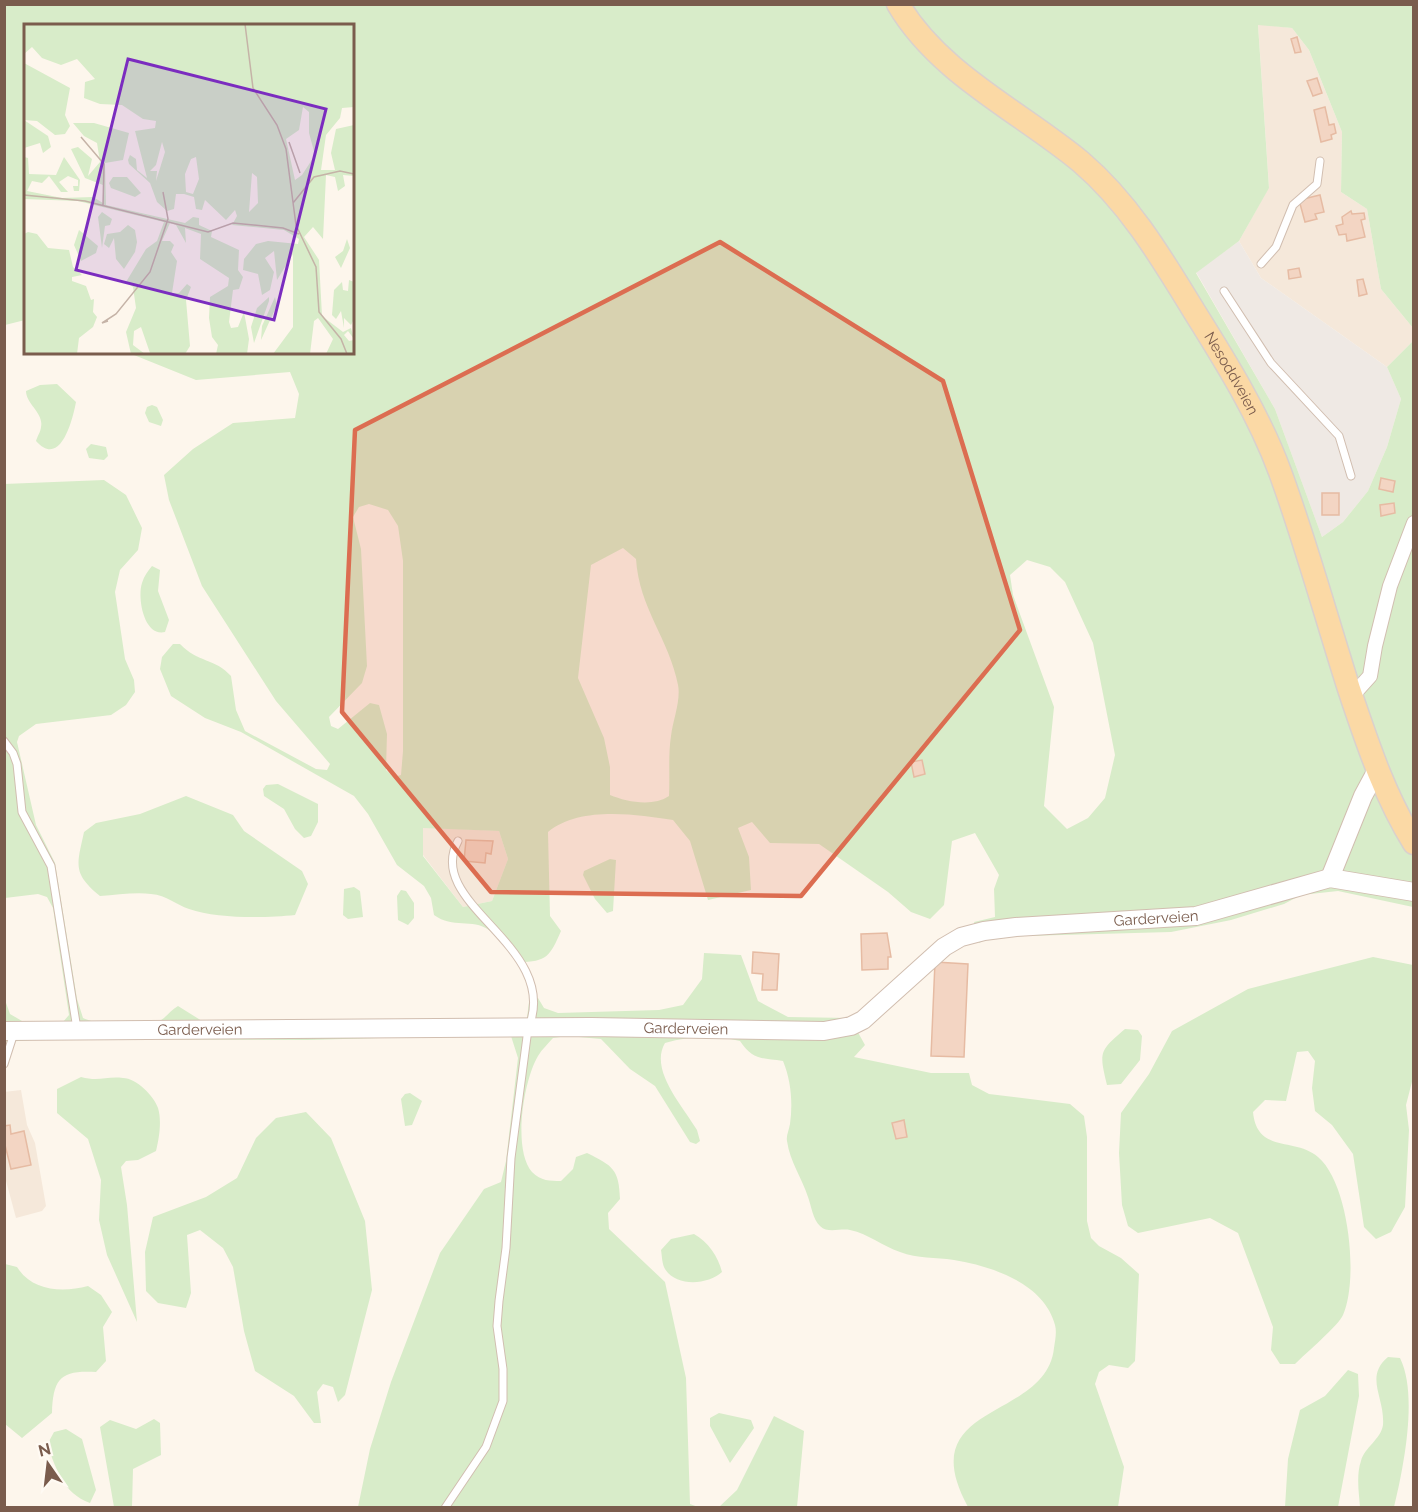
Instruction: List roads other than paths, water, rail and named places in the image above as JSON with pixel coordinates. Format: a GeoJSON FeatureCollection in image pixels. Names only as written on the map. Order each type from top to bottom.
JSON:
{"type":"FeatureCollection","features":[{"type":"Feature","properties":{"kind":"main road","name":"Nesoddveien"},"geometry":{"type":"LineString","coordinates":[[898,4],[924,38],[958,70],[1083,164],[1114,195],[1150,240],[1228,367],[1269,447],[1290,499],[1377,770],[1413,843]]}},
{"type":"Feature","properties":{"kind":"street"},"geometry":{"type":"LineString","coordinates":[[1352,696],[1370,676],[1390,586],[1413,523]]}},
{"type":"Feature","properties":{"kind":"street"},"geometry":{"type":"LineString","coordinates":[[1330,878],[1363,796],[1377,770]]}},
{"type":"Feature","properties":{"kind":"street","name":"Garderveien"},"geometry":{"type":"LineString","coordinates":[[10,1031],[839,1029],[863,1020],[929,958],[961,937],[1016,927],[1196,916],[1330,878],[1413,892]]}},
{"type":"Feature","properties":{"kind":"lane"},"geometry":{"type":"LineString","coordinates":[[1261,264],[1276,247],[1293,206],[1317,184],[1320,161]]}},
{"type":"Feature","properties":{"kind":"lane"},"geometry":{"type":"LineString","coordinates":[[1224,291],[1271,363],[1339,436],[1351,476]]}},
{"type":"Feature","properties":{"kind":"lane"},"geometry":{"type":"LineString","coordinates":[[4,741],[17,764],[22,812],[51,866],[77,1032]]}},
{"type":"Feature","properties":{"kind":"lane"},"geometry":{"type":"LineString","coordinates":[[445,1508],[486,1447],[503,1401],[503,1369],[497,1326],[506,1248],[511,1158],[528,1029],[534,1010],[531,981],[525,965],[464,895],[453,862],[453,849],[458,841]]}},
{"type":"Feature","properties":{"kind":"lane"},"geometry":{"type":"LineString","coordinates":[[4,1064],[10,1031]]}}]}
